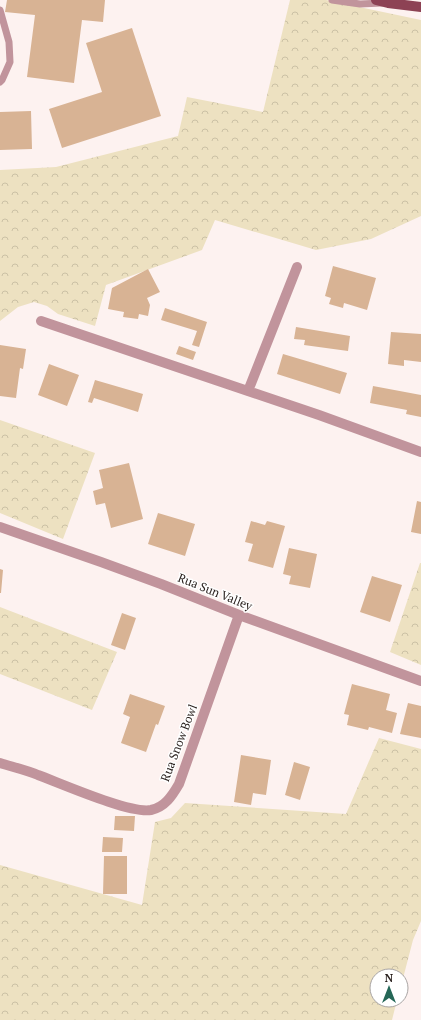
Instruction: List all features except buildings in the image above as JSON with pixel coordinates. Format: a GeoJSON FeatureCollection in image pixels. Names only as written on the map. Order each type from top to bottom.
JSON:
{"type":"FeatureCollection","features":[{"type":"Feature","properties":{"kind":"main road"},"geometry":{"type":"LineString","coordinates":[[376,0],[421,7]]}},
{"type":"Feature","properties":{"kind":"street"},"geometry":{"type":"LineString","coordinates":[[248,391],[297,267]]}},
{"type":"Feature","properties":{"kind":"street"},"geometry":{"type":"LineString","coordinates":[[41,321],[319,415],[421,452]]}},
{"type":"Feature","properties":{"kind":"street","name":"Rua Sun Valley"},"geometry":{"type":"LineString","coordinates":[[0,527],[153,581],[238,615],[421,681]]}},
{"type":"Feature","properties":{"kind":"street","name":"Rua Snow Bowl"},"geometry":{"type":"LineString","coordinates":[[0,763],[36,774],[117,804],[149,810],[162,806],[171,798],[179,784],[238,615]]}},
{"type":"Feature","properties":{"kind":"lane"},"geometry":{"type":"LineString","coordinates":[[332,0],[360,4],[388,3]]}},
{"type":"Feature","properties":{"kind":"lane"},"geometry":{"type":"LineString","coordinates":[[0,10],[10,42],[10,62],[0,82]]}},
{"type":"Feature","properties":{"kind":"green space"},"geometry":{"type":"Polygon","coordinates":[[[290,0],[326,0],[421,20],[421,216],[371,239],[316,250],[215,220],[202,250],[106,285],[95,326],[58,314],[47,306],[34,302],[18,307],[0,321],[0,170],[56,167],[178,136],[187,97],[263,112],[290,0]]]}},
{"type":"Feature","properties":{"kind":"green space"},"geometry":{"type":"Polygon","coordinates":[[[0,420],[95,453],[63,539],[0,513],[0,420]]]}},
{"type":"Feature","properties":{"kind":"green space"},"geometry":{"type":"Polygon","coordinates":[[[421,563],[421,665],[390,652],[421,563]]]}},
{"type":"Feature","properties":{"kind":"green space"},"geometry":{"type":"Polygon","coordinates":[[[0,607],[117,652],[92,710],[0,674],[0,607]]]}},
{"type":"Feature","properties":{"kind":"green space"},"geometry":{"type":"Polygon","coordinates":[[[379,738],[421,749],[421,921],[413,940],[406,968],[369,968],[369,1008],[395,1008],[392,1020],[0,1020],[0,865],[142,905],[155,822],[171,818],[185,803],[346,814],[379,738]]]}}]}
